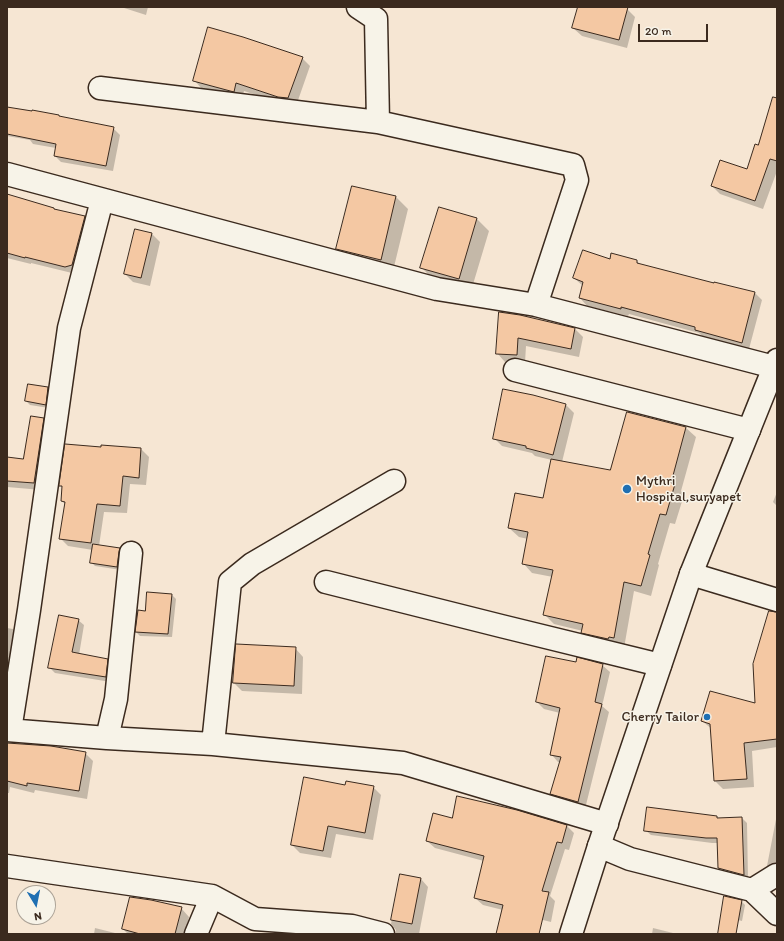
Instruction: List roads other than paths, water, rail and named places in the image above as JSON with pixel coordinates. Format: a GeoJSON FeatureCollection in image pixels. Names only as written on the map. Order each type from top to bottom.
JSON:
{"type":"FeatureCollection","features":[{"type":"Feature","properties":{"kind":"street"},"geometry":{"type":"LineString","coordinates":[[358,7],[376,19],[378,122]]}},
{"type":"Feature","properties":{"kind":"street"},"geometry":{"type":"LineString","coordinates":[[100,88],[378,122],[573,165],[577,180],[536,305]]}},
{"type":"Feature","properties":{"kind":"street"},"geometry":{"type":"LineString","coordinates":[[7,174],[437,289],[536,305],[776,363],[691,574],[599,846],[572,934]]}},
{"type":"Feature","properties":{"kind":"street"},"geometry":{"type":"LineString","coordinates":[[102,200],[69,328],[29,610],[8,730],[107,738],[213,744],[403,763],[607,824]]}},
{"type":"Feature","properties":{"kind":"street"},"geometry":{"type":"LineString","coordinates":[[515,370],[749,430]]}},
{"type":"Feature","properties":{"kind":"street"},"geometry":{"type":"LineString","coordinates":[[213,744],[230,582],[252,564],[394,481]]}},
{"type":"Feature","properties":{"kind":"street"},"geometry":{"type":"LineString","coordinates":[[107,738],[116,699],[131,553]]}},
{"type":"Feature","properties":{"kind":"street"},"geometry":{"type":"LineString","coordinates":[[691,574],[777,600]]}},
{"type":"Feature","properties":{"kind":"street"},"geometry":{"type":"LineString","coordinates":[[326,582],[660,665]]}},
{"type":"Feature","properties":{"kind":"street"},"geometry":{"type":"LineString","coordinates":[[599,846],[630,859],[752,890],[777,914]]}},
{"type":"Feature","properties":{"kind":"street"},"geometry":{"type":"LineString","coordinates":[[7,866],[212,896],[255,919],[352,926],[383,934]]}},
{"type":"Feature","properties":{"kind":"street"},"geometry":{"type":"LineString","coordinates":[[752,890],[777,876]]}},
{"type":"Feature","properties":{"kind":"street"},"geometry":{"type":"LineString","coordinates":[[196,934],[212,896]]}},
{"type":"Feature","properties":{"kind":"place","name":"Mythri Hospital,suryapet"},"geometry":{"type":"Point","coordinates":[627,489]}},
{"type":"Feature","properties":{"kind":"place","name":"Cherry Tailor"},"geometry":{"type":"Point","coordinates":[707,717]}}]}
